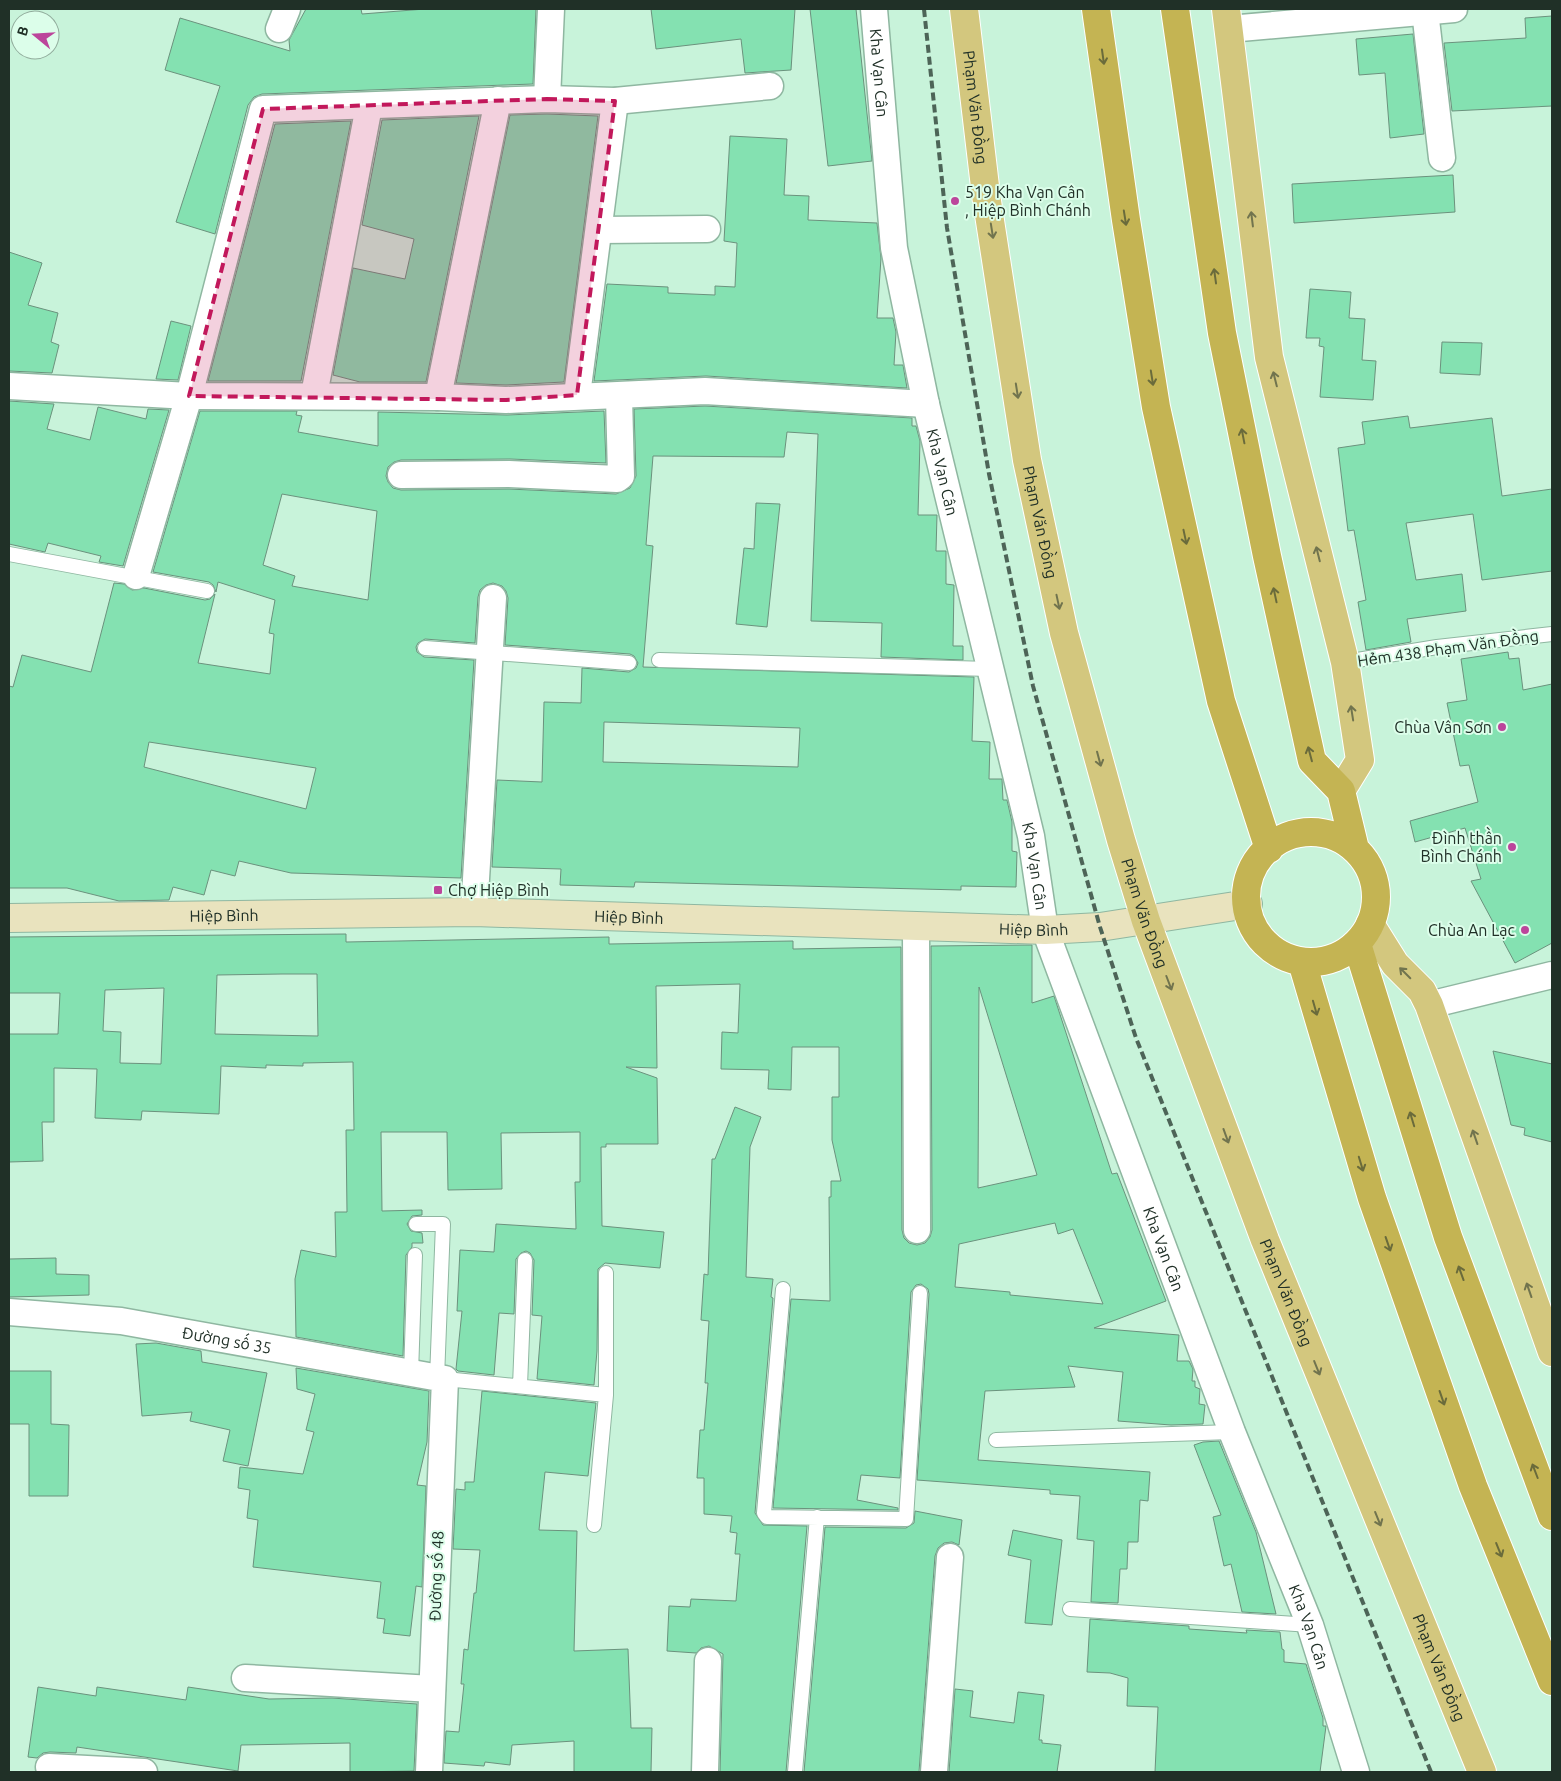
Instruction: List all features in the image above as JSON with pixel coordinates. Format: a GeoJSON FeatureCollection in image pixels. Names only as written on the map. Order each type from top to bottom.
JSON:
{"type":"FeatureCollection","features":[{"type":"Feature","properties":{"kind":"highway"},"geometry":{"type":"LineString","coordinates":[[1096,9],[1126,220],[1156,407],[1221,700],[1269,849]]}},
{"type":"Feature","properties":{"kind":"highway"},"geometry":{"type":"LineString","coordinates":[[1175,9],[1222,333],[1267,556],[1312,761],[1341,791],[1354,849]]}},
{"type":"Feature","properties":{"kind":"highway"},"geometry":{"type":"LineString","coordinates":[[1307,832],[1325,834],[1354,849],[1364,859],[1375,883],[1376,903],[1364,934],[1339,956],[1327,960],[1302,962],[1284,957],[1264,942],[1252,922],[1247,890],[1252,869],[1269,849],[1289,837],[1307,832]]}},
{"type":"Feature","properties":{"kind":"highway"},"geometry":{"type":"LineString","coordinates":[[1364,934],[1448,1237],[1552,1516]]}},
{"type":"Feature","properties":{"kind":"highway"},"geometry":{"type":"LineString","coordinates":[[1302,962],[1372,1198],[1473,1486],[1552,1681]]}},
{"type":"Feature","properties":{"kind":"main road","name":"Phạm Văn Đồng"},"geometry":{"type":"LineString","coordinates":[[964,9],[986,196],[1027,460],[1064,633],[1121,840],[1146,921],[1265,1240],[1482,1772]]}},
{"type":"Feature","properties":{"kind":"main road"},"geometry":{"type":"LineString","coordinates":[[1227,19],[1269,357],[1345,662],[1360,760],[1341,791]]}},
{"type":"Feature","properties":{"kind":"main road","name":"Hiệp Bình"},"geometry":{"type":"LineString","coordinates":[[9,918],[474,912],[1045,930],[1100,927],[1248,904]]}},
{"type":"Feature","properties":{"kind":"main road"},"geometry":{"type":"LineString","coordinates":[[1364,934],[1422,991],[1429,1005],[1549,1336]]}},
{"type":"Feature","properties":{"kind":"street"},"geometry":{"type":"LineString","coordinates":[[547,99],[551,9]]}},
{"type":"Feature","properties":{"kind":"street","name":"Kha Vạn Cân"},"geometry":{"type":"LineString","coordinates":[[874,9],[894,248],[926,404],[1031,836],[1045,930],[1232,1432],[1310,1626],[1356,1772]]}},
{"type":"Feature","properties":{"kind":"street"},"geometry":{"type":"LineString","coordinates":[[1227,19],[1454,9]]}},
{"type":"Feature","properties":{"kind":"street"},"geometry":{"type":"LineString","coordinates":[[1425,11],[1442,158]]}},
{"type":"Feature","properties":{"kind":"street"},"geometry":{"type":"LineString","coordinates":[[136,576],[189,396],[263,108],[547,99],[615,101],[770,86]]}},
{"type":"Feature","properties":{"kind":"street"},"geometry":{"type":"LineString","coordinates":[[438,397],[498,100]]}},
{"type":"Feature","properties":{"kind":"street"},"geometry":{"type":"LineString","coordinates":[[577,395],[615,101]]}},
{"type":"Feature","properties":{"kind":"street"},"geometry":{"type":"LineString","coordinates":[[314,396],[369,106]]}},
{"type":"Feature","properties":{"kind":"street"},"geometry":{"type":"LineString","coordinates":[[599,230],[707,228]]}},
{"type":"Feature","properties":{"kind":"street"},"geometry":{"type":"LineString","coordinates":[[9,386],[189,396],[438,397],[506,400],[577,395],[619,396],[705,391],[926,404]]}},
{"type":"Feature","properties":{"kind":"street"},"geometry":{"type":"LineString","coordinates":[[401,475],[509,474],[617,479],[621,476],[619,396]]}},
{"type":"Feature","properties":{"kind":"street"},"geometry":{"type":"LineString","coordinates":[[474,912],[494,598]]}},
{"type":"Feature","properties":{"kind":"street"},"geometry":{"type":"LineString","coordinates":[[916,927],[916,1230]]}},
{"type":"Feature","properties":{"kind":"street"},"geometry":{"type":"LineString","coordinates":[[1429,1005],[1552,975]]}},
{"type":"Feature","properties":{"kind":"street","name":"Đường số 35"},"geometry":{"type":"LineString","coordinates":[[9,1312],[121,1321],[441,1379]]}},
{"type":"Feature","properties":{"kind":"street","name":"Đường số 48"},"geometry":{"type":"LineString","coordinates":[[429,1772],[441,1379]]}},
{"type":"Feature","properties":{"kind":"street"},"geometry":{"type":"LineString","coordinates":[[934,1772],[950,1557]]}},
{"type":"Feature","properties":{"kind":"street"},"geometry":{"type":"LineString","coordinates":[[705,1772],[708,1661]]}},
{"type":"Feature","properties":{"kind":"street"},"geometry":{"type":"LineString","coordinates":[[245,1678],[432,1689]]}},
{"type":"Feature","properties":{"kind":"street"},"geometry":{"type":"LineString","coordinates":[[49,1768],[144,1772]]}},
{"type":"Feature","properties":{"kind":"lane"},"geometry":{"type":"LineString","coordinates":[[9,554],[136,576],[206,591]]}},
{"type":"Feature","properties":{"kind":"lane","name":"Hẻm 438 Phạm Văn Đồng"},"geometry":{"type":"LineString","coordinates":[[1345,662],[1437,647],[1552,634]]}},
{"type":"Feature","properties":{"kind":"lane"},"geometry":{"type":"LineString","coordinates":[[425,648],[629,663]]}},
{"type":"Feature","properties":{"kind":"lane"},"geometry":{"type":"LineString","coordinates":[[659,660],[990,669]]}},
{"type":"Feature","properties":{"kind":"lane"},"geometry":{"type":"LineString","coordinates":[[416,1224],[444,1224],[441,1379],[606,1394]]}},
{"type":"Feature","properties":{"kind":"lane"},"geometry":{"type":"LineString","coordinates":[[411,1374],[415,1255]]}},
{"type":"Feature","properties":{"kind":"lane"},"geometry":{"type":"LineString","coordinates":[[520,1386],[525,1260]]}},
{"type":"Feature","properties":{"kind":"lane"},"geometry":{"type":"LineString","coordinates":[[594,1525],[606,1394],[606,1273]]}},
{"type":"Feature","properties":{"kind":"lane"},"geometry":{"type":"LineString","coordinates":[[783,1289],[764,1513],[767,1517],[817,1516],[906,1520],[920,1293]]}},
{"type":"Feature","properties":{"kind":"lane"},"geometry":{"type":"LineString","coordinates":[[996,1440],[1232,1432]]}},
{"type":"Feature","properties":{"kind":"lane"},"geometry":{"type":"LineString","coordinates":[[795,1772],[817,1516]]}},
{"type":"Feature","properties":{"kind":"lane"},"geometry":{"type":"LineString","coordinates":[[1070,1609],[1310,1626]]}},
{"type":"Feature","properties":{"kind":"highlighted area"},"geometry":{"type":"Polygon","coordinates":[[[547,99],[615,101],[577,395],[506,400],[189,396],[263,109],[547,99]]]}},
{"type":"Feature","properties":{"kind":"building"},"geometry":{"type":"Polygon","coordinates":[[[306,9],[361,9],[362,14],[425,9],[536,9],[533,84],[262,94],[254,97],[248,105],[215,234],[176,222],[220,86],[165,70],[180,18],[290,51],[289,40],[306,9]]]}},
{"type":"Feature","properties":{"kind":"building"},"geometry":{"type":"Polygon","coordinates":[[[651,9],[795,9],[791,70],[745,73],[741,39],[656,49],[651,9]]]}},
{"type":"Feature","properties":{"kind":"building"},"geometry":{"type":"Polygon","coordinates":[[[810,9],[856,9],[872,161],[828,166],[810,9]]]}},
{"type":"Feature","properties":{"kind":"building"},"geometry":{"type":"Polygon","coordinates":[[[1552,16],[1552,106],[1452,111],[1444,43],[1526,38],[1525,18],[1552,16]]]}},
{"type":"Feature","properties":{"kind":"building"},"geometry":{"type":"Polygon","coordinates":[[[1413,34],[1424,134],[1390,138],[1385,73],[1359,75],[1356,39],[1413,34]]]}},
{"type":"Feature","properties":{"kind":"building"},"geometry":{"type":"Polygon","coordinates":[[[510,115],[598,116],[564,382],[506,385],[456,383],[510,115]]]}},
{"type":"Feature","properties":{"kind":"building"},"geometry":{"type":"Polygon","coordinates":[[[479,116],[426,382],[360,382],[333,375],[353,268],[405,279],[414,239],[362,225],[382,120],[479,116]]]}},
{"type":"Feature","properties":{"kind":"building"},"geometry":{"type":"Polygon","coordinates":[[[351,121],[301,381],[208,381],[275,124],[351,121]]]}},
{"type":"Feature","properties":{"kind":"building"},"geometry":{"type":"Polygon","coordinates":[[[730,136],[787,139],[784,195],[809,196],[808,220],[877,223],[881,258],[877,318],[893,318],[896,332],[894,365],[903,365],[907,388],[706,376],[594,381],[607,284],[668,287],[668,293],[715,295],[715,286],[735,287],[737,243],[724,241],[730,136]]]}},
{"type":"Feature","properties":{"kind":"building"},"geometry":{"type":"Polygon","coordinates":[[[1453,175],[1455,212],[1294,223],[1292,184],[1453,175]]]}},
{"type":"Feature","properties":{"kind":"building"},"geometry":{"type":"Polygon","coordinates":[[[9,252],[42,263],[28,305],[58,313],[51,342],[59,345],[52,373],[9,371],[9,252]]]}},
{"type":"Feature","properties":{"kind":"building"},"geometry":{"type":"Polygon","coordinates":[[[1310,289],[1351,292],[1349,318],[1365,319],[1362,360],[1376,361],[1373,400],[1320,397],[1324,347],[1319,346],[1320,338],[1306,338],[1310,289]]]}},
{"type":"Feature","properties":{"kind":"building"},"geometry":{"type":"Polygon","coordinates":[[[171,321],[191,326],[178,380],[156,379],[171,321]]]}},
{"type":"Feature","properties":{"kind":"building"},"geometry":{"type":"Polygon","coordinates":[[[1442,342],[1482,343],[1480,375],[1440,373],[1442,342]]]}},
{"type":"Feature","properties":{"kind":"building"},"geometry":{"type":"Polygon","coordinates":[[[9,401],[54,404],[47,429],[90,440],[98,407],[146,419],[148,409],[169,410],[123,566],[99,562],[101,556],[48,543],[45,552],[9,544],[9,401]]]}},
{"type":"Feature","properties":{"kind":"building"},"geometry":{"type":"Polygon","coordinates":[[[705,406],[912,418],[912,426],[916,426],[920,441],[918,515],[937,515],[936,551],[946,551],[946,584],[954,585],[953,646],[963,646],[963,660],[881,657],[882,623],[811,621],[818,434],[787,432],[784,457],[653,456],[646,545],[653,546],[643,667],[974,677],[972,741],[990,742],[989,779],[1002,779],[1003,800],[1007,800],[1012,822],[1012,851],[1017,852],[1016,887],[961,886],[961,890],[635,882],[634,887],[560,885],[561,869],[492,867],[497,780],[542,782],[544,702],[581,703],[582,668],[629,672],[636,668],[638,663],[634,656],[630,654],[505,645],[508,598],[502,586],[493,583],[486,585],[480,590],[475,643],[425,639],[418,643],[416,647],[417,652],[424,657],[474,660],[461,878],[291,873],[239,861],[235,876],[211,870],[204,895],[173,887],[169,900],[119,901],[67,888],[9,888],[9,686],[13,687],[22,655],[91,672],[114,583],[124,584],[132,590],[144,588],[205,600],[210,599],[215,594],[198,663],[270,674],[274,634],[269,633],[275,600],[218,582],[216,592],[213,585],[209,582],[153,572],[200,411],[297,411],[296,415],[302,416],[298,432],[378,446],[378,412],[507,415],[604,411],[606,463],[510,459],[401,460],[394,462],[388,467],[386,476],[393,488],[401,490],[509,489],[616,494],[630,488],[636,476],[634,409],[705,406]],[[282,494],[263,565],[295,576],[292,586],[368,600],[377,511],[282,494]],[[604,722],[603,762],[798,767],[800,728],[604,722]],[[149,742],[144,767],[306,809],[316,768],[149,742]]]}},
{"type":"Feature","properties":{"kind":"building"},"geometry":{"type":"Polygon","coordinates":[[[1408,416],[1410,428],[1492,418],[1502,496],[1552,489],[1552,571],[1482,580],[1473,514],[1406,523],[1416,580],[1462,574],[1466,611],[1407,619],[1411,642],[1366,650],[1358,602],[1366,600],[1354,530],[1348,531],[1338,448],[1365,444],[1362,422],[1408,416]]]}},
{"type":"Feature","properties":{"kind":"building"},"geometry":{"type":"Polygon","coordinates":[[[756,503],[780,504],[767,627],[736,624],[744,548],[754,549],[756,503]]]}},
{"type":"Feature","properties":{"kind":"building"},"geometry":{"type":"Polygon","coordinates":[[[1508,652],[1509,659],[1519,658],[1523,690],[1552,684],[1552,943],[1515,963],[1471,881],[1481,879],[1465,828],[1415,842],[1410,821],[1478,802],[1469,765],[1460,766],[1447,703],[1467,700],[1461,659],[1508,652]]]}},
{"type":"Feature","properties":{"kind":"building"},"geometry":{"type":"Polygon","coordinates":[[[346,934],[346,942],[609,937],[609,944],[793,941],[793,949],[901,947],[902,1230],[904,1238],[909,1243],[917,1245],[925,1243],[930,1237],[932,1230],[931,946],[1032,945],[1032,1003],[1054,996],[1112,1174],[1117,1173],[1166,1301],[1094,1328],[1179,1335],[1177,1361],[1189,1361],[1193,1369],[1192,1381],[1195,1381],[1195,1387],[1200,1389],[1199,1404],[1205,1405],[1203,1424],[1171,1425],[1118,1421],[1123,1372],[1068,1366],[1075,1387],[985,1391],[978,1460],[1150,1472],[1148,1501],[1140,1500],[1138,1542],[1128,1542],[1127,1569],[1120,1569],[1118,1603],[1091,1602],[1094,1541],[1077,1539],[1080,1496],[1050,1494],[1050,1490],[917,1480],[929,1294],[928,1289],[921,1284],[916,1285],[911,1292],[900,1478],[861,1475],[857,1500],[898,1508],[898,1510],[773,1508],[791,1299],[830,1301],[829,1197],[831,1197],[831,1181],[841,1181],[832,1140],[832,1097],[839,1097],[839,1047],[792,1047],[791,1090],[768,1089],[769,1070],[721,1069],[722,1032],[738,1033],[740,984],[656,986],[657,1068],[626,1067],[657,1078],[658,1144],[606,1144],[606,1147],[601,1147],[602,1226],[664,1232],[660,1268],[605,1263],[598,1269],[597,1351],[594,1385],[537,1379],[542,1316],[532,1315],[534,1260],[530,1253],[526,1251],[521,1253],[516,1259],[514,1314],[499,1313],[494,1375],[458,1371],[456,1369],[462,1311],[457,1311],[460,1250],[494,1252],[496,1224],[576,1229],[575,1182],[580,1182],[580,1132],[501,1133],[502,1189],[448,1190],[447,1132],[381,1132],[382,1211],[422,1210],[422,1215],[412,1216],[407,1224],[411,1231],[422,1233],[423,1243],[412,1243],[412,1247],[406,1255],[403,1356],[296,1337],[295,1279],[301,1250],[336,1257],[335,1212],[347,1212],[346,1130],[354,1130],[353,1062],[303,1063],[303,1066],[266,1065],[266,1068],[221,1066],[219,1114],[142,1111],[141,1120],[95,1118],[97,1069],[54,1068],[54,1122],[42,1122],[43,1161],[9,1162],[9,1034],[58,1034],[60,993],[9,993],[9,937],[346,934]],[[317,974],[217,975],[215,1034],[318,1036],[317,974]],[[979,987],[978,1188],[1037,1175],[979,987]],[[164,988],[105,990],[103,1031],[121,1032],[120,1063],[161,1064],[164,988]],[[1055,1223],[959,1244],[955,1287],[1010,1292],[1010,1295],[1103,1304],[1073,1229],[1058,1234],[1055,1223]]]}},
{"type":"Feature","properties":{"kind":"building"},"geometry":{"type":"Polygon","coordinates":[[[1493,1051],[1552,1064],[1552,1142],[1524,1135],[1525,1128],[1511,1125],[1493,1051]]]}},
{"type":"Feature","properties":{"kind":"building"},"geometry":{"type":"Polygon","coordinates":[[[735,1107],[761,1117],[750,1147],[746,1277],[773,1279],[755,1513],[763,1525],[807,1526],[786,1772],[720,1772],[723,1654],[709,1646],[701,1648],[696,1653],[667,1651],[669,1606],[690,1607],[691,1599],[736,1601],[740,1554],[735,1554],[737,1533],[730,1532],[732,1516],[704,1514],[704,1478],[697,1478],[700,1430],[704,1430],[708,1383],[705,1383],[709,1321],[701,1320],[704,1274],[708,1275],[712,1159],[715,1159],[735,1107]]]}},
{"type":"Feature","properties":{"kind":"building"},"geometry":{"type":"Polygon","coordinates":[[[56,1258],[56,1274],[89,1275],[89,1295],[9,1297],[9,1259],[56,1258]]]}},
{"type":"Feature","properties":{"kind":"building"},"geometry":{"type":"Polygon","coordinates":[[[156,1343],[201,1351],[202,1362],[267,1373],[248,1466],[223,1461],[230,1430],[190,1421],[192,1412],[142,1416],[136,1344],[156,1343]]]}},
{"type":"Feature","properties":{"kind":"building"},"geometry":{"type":"Polygon","coordinates":[[[296,1368],[429,1391],[427,1442],[417,1485],[426,1486],[422,1587],[416,1586],[410,1636],[383,1633],[385,1619],[377,1618],[381,1582],[253,1567],[258,1520],[247,1518],[250,1490],[238,1488],[240,1467],[303,1474],[314,1432],[306,1430],[315,1394],[297,1389],[296,1368]]]}},
{"type":"Feature","properties":{"kind":"building"},"geometry":{"type":"Polygon","coordinates":[[[9,1371],[51,1371],[51,1424],[69,1425],[68,1496],[29,1496],[29,1424],[9,1424],[9,1371]]]}},
{"type":"Feature","properties":{"kind":"building"},"geometry":{"type":"Polygon","coordinates":[[[482,1391],[596,1403],[588,1476],[545,1472],[539,1530],[577,1531],[574,1651],[628,1649],[631,1728],[652,1728],[651,1772],[574,1772],[574,1741],[512,1745],[510,1765],[485,1762],[484,1766],[444,1763],[446,1731],[459,1732],[464,1684],[461,1684],[464,1649],[468,1650],[480,1550],[453,1549],[456,1489],[465,1490],[465,1482],[474,1482],[482,1391]]]}},
{"type":"Feature","properties":{"kind":"building"},"geometry":{"type":"Polygon","coordinates":[[[1219,1441],[1256,1532],[1276,1614],[1242,1612],[1231,1564],[1224,1566],[1213,1517],[1221,1515],[1194,1445],[1203,1442],[1219,1441]]]}},
{"type":"Feature","properties":{"kind":"building"},"geometry":{"type":"Polygon","coordinates":[[[915,1511],[962,1520],[959,1545],[952,1542],[944,1543],[938,1548],[935,1556],[919,1772],[804,1772],[825,1527],[906,1528],[914,1523],[915,1511]]]}},
{"type":"Feature","properties":{"kind":"building"},"geometry":{"type":"Polygon","coordinates":[[[1013,1530],[1062,1540],[1052,1625],[1025,1623],[1031,1560],[1008,1555],[1013,1530]]]}},
{"type":"Feature","properties":{"kind":"building"},"geometry":{"type":"Polygon","coordinates":[[[1090,1619],[1189,1626],[1189,1629],[1247,1633],[1246,1630],[1280,1632],[1282,1649],[1284,1650],[1284,1662],[1306,1664],[1323,1718],[1323,1726],[1326,1726],[1320,1772],[1155,1772],[1158,1707],[1127,1706],[1128,1678],[1110,1673],[1087,1672],[1090,1619]]]}},
{"type":"Feature","properties":{"kind":"building"},"geometry":{"type":"Polygon","coordinates":[[[38,1687],[96,1696],[97,1687],[186,1700],[188,1687],[269,1699],[332,1698],[417,1704],[414,1771],[350,1772],[350,1743],[241,1745],[238,1771],[77,1747],[76,1753],[50,1752],[43,1753],[37,1758],[28,1757],[38,1687]]]}},
{"type":"Feature","properties":{"kind":"building"},"geometry":{"type":"Polygon","coordinates":[[[955,1689],[973,1691],[970,1717],[1014,1723],[1018,1692],[1044,1695],[1039,1740],[1042,1740],[1042,1743],[1061,1745],[1057,1772],[949,1772],[955,1689]]]}},
{"type":"Feature","properties":{"kind":"railway"},"geometry":{"type":"LineString","coordinates":[[924,9],[947,228],[989,474],[1033,686],[1100,927],[1136,1038],[1431,1772]]}},
{"type":"Feature","properties":{"kind":"place","name":"519 Kha Vạn Cân , Hiệp Bình Chánh"},"geometry":{"type":"Point","coordinates":[955,201]}},
{"type":"Feature","properties":{"kind":"place","name":"Chùa Vân Sơn"},"geometry":{"type":"Point","coordinates":[1502,727]}},
{"type":"Feature","properties":{"kind":"place","name":"Đình thần Bình Chánh"},"geometry":{"type":"Point","coordinates":[1512,847]}},
{"type":"Feature","properties":{"kind":"place","name":"Chợ Hiệp Bình"},"geometry":{"type":"Point","coordinates":[438,890]}},
{"type":"Feature","properties":{"kind":"place","name":"Chùa An Lạc"},"geometry":{"type":"Point","coordinates":[1525,930]}}]}
